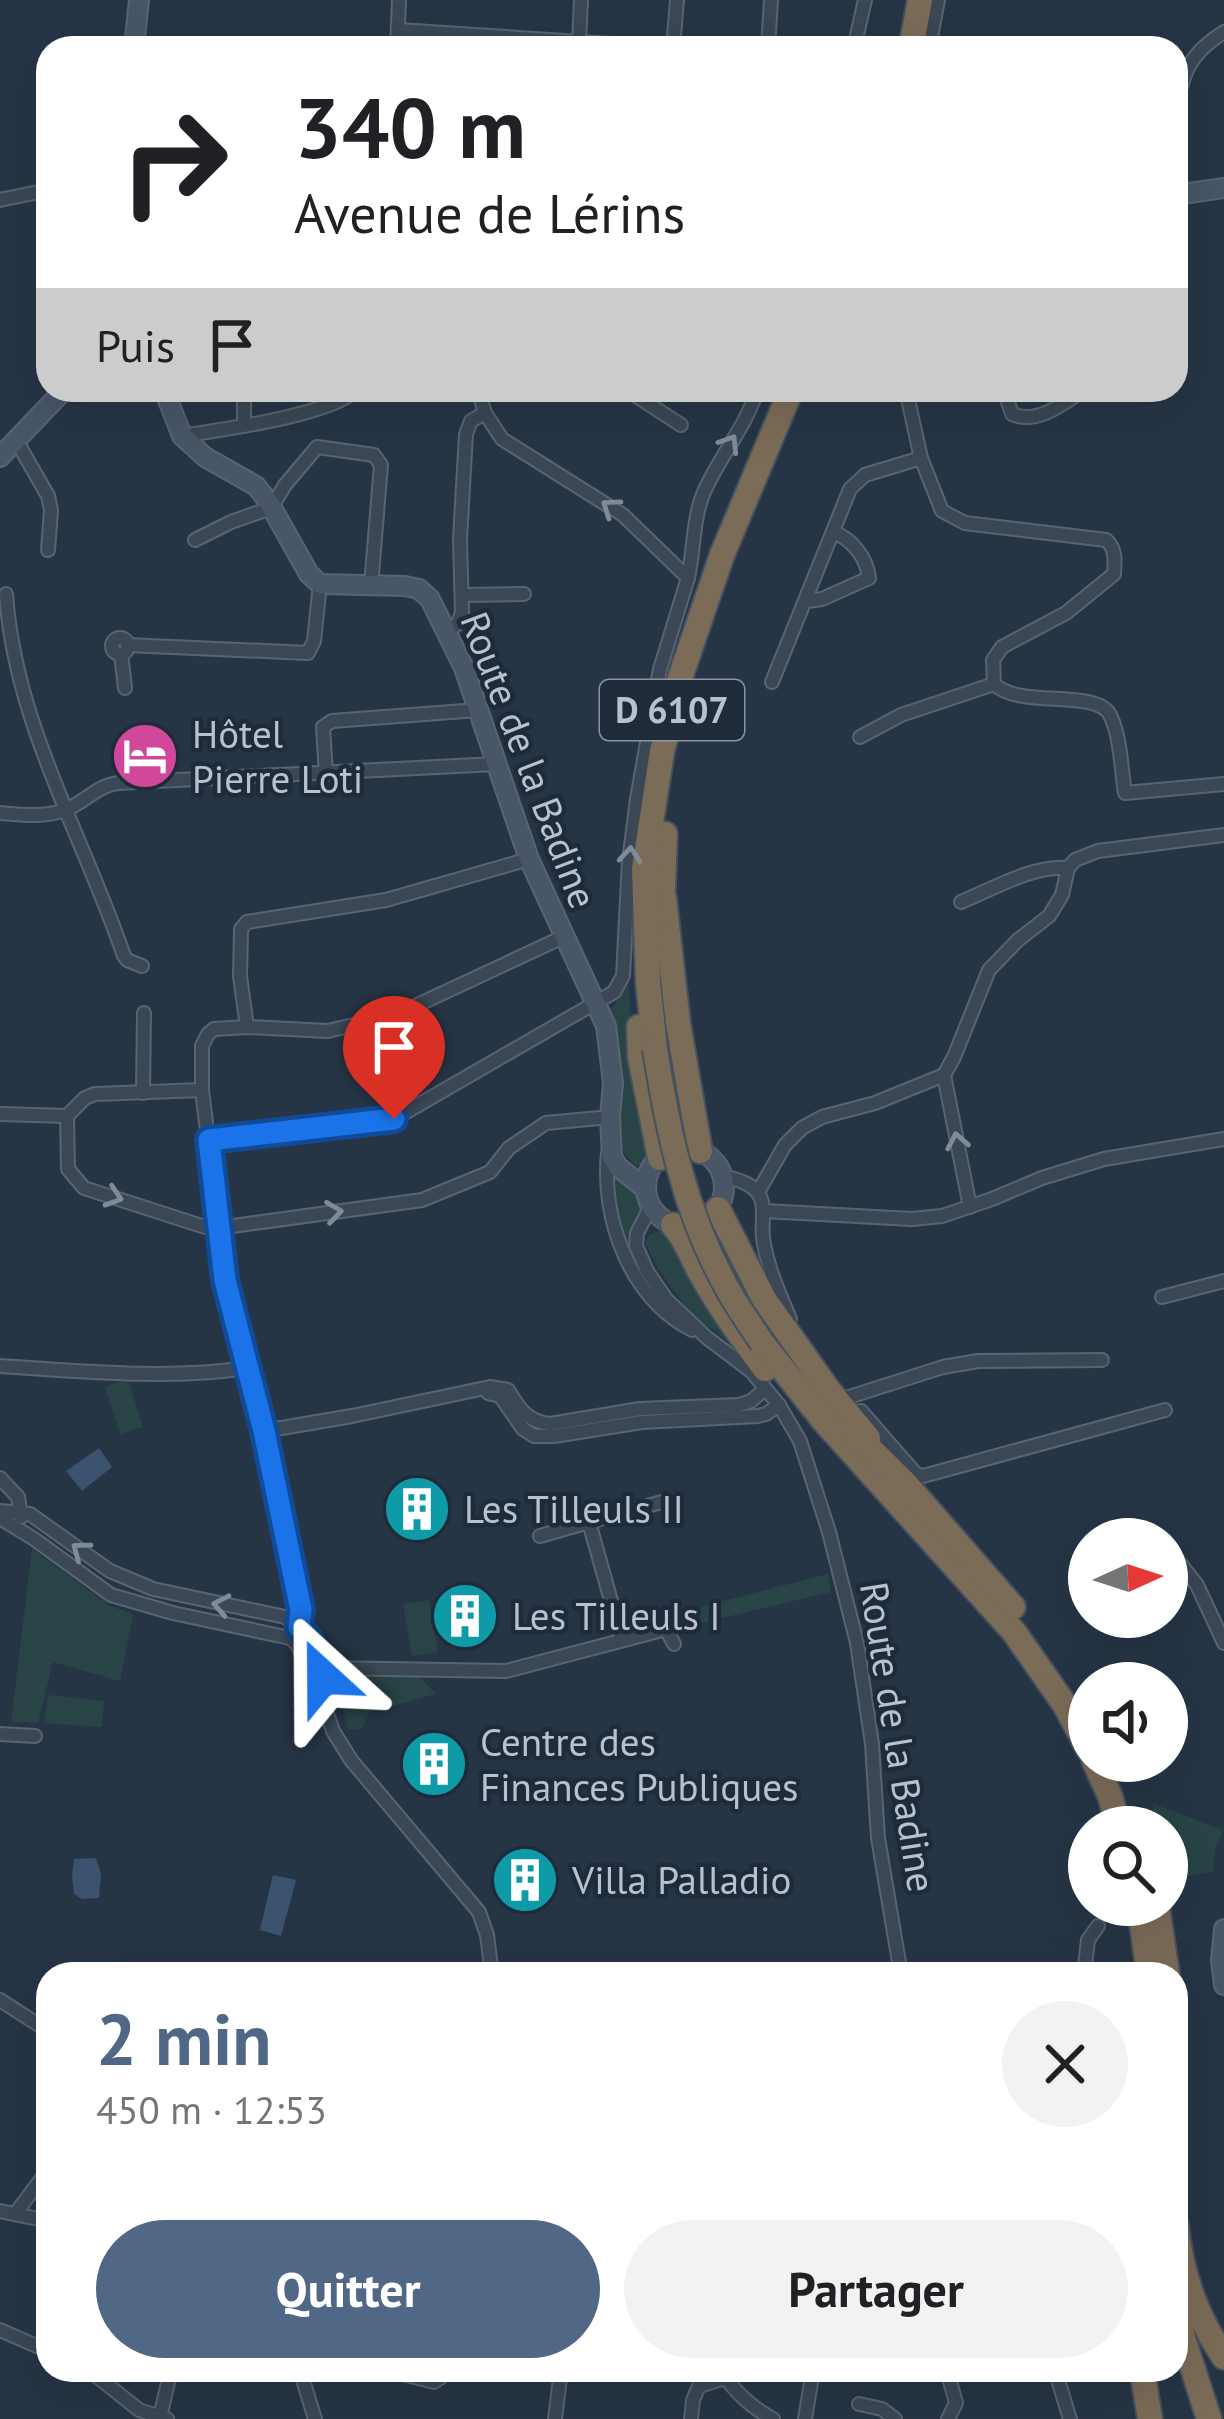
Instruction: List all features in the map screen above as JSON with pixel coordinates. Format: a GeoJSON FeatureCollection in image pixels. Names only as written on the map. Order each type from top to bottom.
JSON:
{"type":"FeatureCollection","features":[{"type":"Feature","properties":{"kind":"highway"},"geometry":{"type":"LineString","coordinates":[[898,36],[905,0]]}},
{"type":"Feature","properties":{"kind":"highway"},"geometry":{"type":"LineString","coordinates":[[912,36],[920,0]]}},
{"type":"Feature","properties":{"kind":"highway","name":"D 6107"},"geometry":{"type":"LineString","coordinates":[[786,402],[722,555],[681,675],[662,752],[653,869],[662,1048],[706,1214],[767,1339],[1014,1632],[1068,1711]]}},
{"type":"Feature","properties":{"kind":"highway","name":"D 6107"},"geometry":{"type":"LineString","coordinates":[[653,869],[693,679],[735,562],[802,402]]}},
{"type":"Feature","properties":{"kind":"highway"},"geometry":{"type":"LineString","coordinates":[[653,869],[700,1151]]}},
{"type":"Feature","properties":{"kind":"highway"},"geometry":{"type":"LineString","coordinates":[[653,869],[638,986],[651,1195],[683,1236],[719,1304],[769,1375],[827,1441],[898,1490]]}},
{"type":"Feature","properties":{"kind":"highway"},"geometry":{"type":"LineString","coordinates":[[727,1189],[764,1300],[898,1490]]}},
{"type":"Feature","properties":{"kind":"highway","name":"D 6107"},"geometry":{"type":"LineString","coordinates":[[898,1490],[1026,1622],[1068,1686]]}},
{"type":"Feature","properties":{"kind":"highway"},"geometry":{"type":"LineString","coordinates":[[1142,1926],[1147,1962]]}},
{"type":"Feature","properties":{"kind":"highway"},"geometry":{"type":"LineString","coordinates":[[1160,1926],[1165,1962]]}},
{"type":"Feature","properties":{"kind":"highway"},"geometry":{"type":"LineString","coordinates":[[1188,2286],[1210,2338],[1224,2357]]}},
{"type":"Feature","properties":{"kind":"highway"},"geometry":{"type":"LineString","coordinates":[[1188,2356],[1205,2419]]}},
{"type":"Feature","properties":{"kind":"highway"},"geometry":{"type":"LineString","coordinates":[[1188,2376],[1205,2419]]}},
{"type":"Feature","properties":{"kind":"highway"},"geometry":{"type":"LineString","coordinates":[[1144,2382],[1150,2419]]}},
{"type":"Feature","properties":{"kind":"street"},"geometry":{"type":"LineString","coordinates":[[135,36],[139,0]]}},
{"type":"Feature","properties":{"kind":"street"},"geometry":{"type":"LineString","coordinates":[[398,36],[399,0]]}},
{"type":"Feature","properties":{"kind":"street"},"geometry":{"type":"LineString","coordinates":[[579,36],[581,0]]}},
{"type":"Feature","properties":{"kind":"street"},"geometry":{"type":"LineString","coordinates":[[674,36],[677,0]]}},
{"type":"Feature","properties":{"kind":"street"},"geometry":{"type":"LineString","coordinates":[[769,36],[771,0]]}},
{"type":"Feature","properties":{"kind":"street"},"geometry":{"type":"LineString","coordinates":[[857,36],[865,0]]}},
{"type":"Feature","properties":{"kind":"street"},"geometry":{"type":"LineString","coordinates":[[931,36],[938,0]]}},
{"type":"Feature","properties":{"kind":"street"},"geometry":{"type":"LineString","coordinates":[[399,30],[436,36]]}},
{"type":"Feature","properties":{"kind":"street"},"geometry":{"type":"LineString","coordinates":[[1188,68],[1206,43],[1224,32]]}},
{"type":"Feature","properties":{"kind":"street"},"geometry":{"type":"LineString","coordinates":[[1188,193],[1224,188]]}},
{"type":"Feature","properties":{"kind":"street"},"geometry":{"type":"LineString","coordinates":[[0,200],[36,192]]}},
{"type":"Feature","properties":{"kind":"street"},"geometry":{"type":"LineString","coordinates":[[0,457],[52,402]]}},
{"type":"Feature","properties":{"kind":"street"},"geometry":{"type":"LineString","coordinates":[[125,688],[124,650],[308,653],[314,641],[320,584],[309,574],[256,486],[205,457],[182,436],[170,402]]}},
{"type":"Feature","properties":{"kind":"street"},"geometry":{"type":"LineString","coordinates":[[244,402],[244,426]]}},
{"type":"Feature","properties":{"kind":"street"},"geometry":{"type":"LineString","coordinates":[[182,436],[244,426],[336,402]]}},
{"type":"Feature","properties":{"kind":"street"},"geometry":{"type":"LineString","coordinates":[[481,402],[502,440],[623,514],[688,578]]}},
{"type":"Feature","properties":{"kind":"street"},"geometry":{"type":"LineString","coordinates":[[646,402],[681,425]]}},
{"type":"Feature","properties":{"kind":"street"},"geometry":{"type":"LineString","coordinates":[[209,1140],[394,1119],[614,992],[623,976],[629,861],[660,669],[688,578],[700,499],[752,402]]}},
{"type":"Feature","properties":{"kind":"street"},"geometry":{"type":"LineString","coordinates":[[909,402],[921,458],[941,511],[965,524],[1106,540],[1115,559],[1114,574],[1066,613],[1002,647],[993,660],[994,685],[1016,697],[1106,708],[1113,719],[1125,793],[1224,784]]}},
{"type":"Feature","properties":{"kind":"street"},"geometry":{"type":"LineString","coordinates":[[1008,402],[1012,414],[1026,419],[1063,402]]}},
{"type":"Feature","properties":{"kind":"street"},"geometry":{"type":"LineString","coordinates":[[448,632],[462,613],[460,538],[466,434],[471,421],[484,413]]}},
{"type":"Feature","properties":{"kind":"street"},"geometry":{"type":"LineString","coordinates":[[16,440],[48,496],[48,550]]}},
{"type":"Feature","properties":{"kind":"street"},"geometry":{"type":"LineString","coordinates":[[195,540],[272,508],[317,447],[374,455],[381,465],[371,586]]}},
{"type":"Feature","properties":{"kind":"street"},"geometry":{"type":"LineString","coordinates":[[772,682],[850,489],[865,475],[921,458]]}},
{"type":"Feature","properties":{"kind":"street"},"geometry":{"type":"LineString","coordinates":[[807,601],[869,578],[868,566],[847,537],[833,532]]}},
{"type":"Feature","properties":{"kind":"street","name":"Route de la Badine"},"geometry":{"type":"LineString","coordinates":[[320,584],[419,589],[448,632],[529,859],[606,1025],[613,1083],[607,1173],[611,1213],[631,1268],[676,1321],[706,1336]]}},
{"type":"Feature","properties":{"kind":"street"},"geometry":{"type":"LineString","coordinates":[[6,594],[19,681],[35,733],[124,956],[142,966]]}},
{"type":"Feature","properties":{"kind":"street"},"geometry":{"type":"LineString","coordinates":[[463,595],[524,594]]}},
{"type":"Feature","properties":{"kind":"street"},"geometry":{"type":"LineString","coordinates":[[860,737],[901,715],[994,685]]}},
{"type":"Feature","properties":{"kind":"street"},"geometry":{"type":"LineString","coordinates":[[326,774],[322,727],[332,721],[478,710]]}},
{"type":"Feature","properties":{"kind":"street"},"geometry":{"type":"LineString","coordinates":[[0,812],[28,815],[66,810],[104,784],[496,764]]}},
{"type":"Feature","properties":{"kind":"street"},"geometry":{"type":"LineString","coordinates":[[1166,1410],[923,1476],[916,1474],[793,1326],[764,1241],[764,1211],[758,1192],[784,1145],[802,1128],[944,1075],[989,970],[1049,916],[1075,860],[1098,850],[1224,835]]}},
{"type":"Feature","properties":{"kind":"street"},"geometry":{"type":"LineString","coordinates":[[247,1027],[239,954],[241,928],[247,922],[386,900],[529,859]]}},
{"type":"Feature","properties":{"kind":"street"},"geometry":{"type":"LineString","coordinates":[[961,902],[1031,874],[1068,868]]}},
{"type":"Feature","properties":{"kind":"street"},"geometry":{"type":"LineString","coordinates":[[294,1632],[301,1610],[264,1431],[225,1280],[202,1090],[202,1046],[214,1029],[328,1031],[396,1015],[563,937]]}},
{"type":"Feature","properties":{"kind":"street"},"geometry":{"type":"LineString","coordinates":[[143,1093],[144,1013]]}},
{"type":"Feature","properties":{"kind":"street"},"geometry":{"type":"LineString","coordinates":[[944,1075],[970,1207]]}},
{"type":"Feature","properties":{"kind":"street"},"geometry":{"type":"LineString","coordinates":[[202,1090],[85,1098],[67,1117],[68,1169],[84,1188],[218,1228],[422,1200],[490,1172],[509,1148],[545,1123],[610,1118]]}},
{"type":"Feature","properties":{"kind":"street"},"geometry":{"type":"LineString","coordinates":[[0,1114],[67,1117]]}},
{"type":"Feature","properties":{"kind":"street"},"geometry":{"type":"LineString","coordinates":[[764,1211],[912,1219],[942,1216],[1104,1159],[1224,1139]]}},
{"type":"Feature","properties":{"kind":"street","name":"Route de la Badine"},"geometry":{"type":"LineString","coordinates":[[610,1140],[618,1167],[651,1195],[636,1246],[647,1271],[666,1299],[751,1371],[800,1441],[857,1643],[872,1744],[878,1838],[900,1962]]}},
{"type":"Feature","properties":{"kind":"street"},"geometry":{"type":"LineString","coordinates":[[679,1149],[700,1151],[718,1165],[727,1189],[698,1224],[686,1227],[651,1195],[679,1149]]}},
{"type":"Feature","properties":{"kind":"street"},"geometry":{"type":"LineString","coordinates":[[727,1189],[758,1192]]}},
{"type":"Feature","properties":{"kind":"street"},"geometry":{"type":"LineString","coordinates":[[1162,1297],[1224,1281]]}},
{"type":"Feature","properties":{"kind":"street"},"geometry":{"type":"LineString","coordinates":[[849,1397],[943,1367],[978,1361],[1102,1360]]}},
{"type":"Feature","properties":{"kind":"street"},"geometry":{"type":"LineString","coordinates":[[0,1366],[127,1373],[246,1368]]}},
{"type":"Feature","properties":{"kind":"street"},"geometry":{"type":"LineString","coordinates":[[264,1431],[501,1387],[523,1414],[550,1424],[739,1405],[765,1389]]}},
{"type":"Feature","properties":{"kind":"street"},"geometry":{"type":"LineString","coordinates":[[641,1415],[758,1416],[778,1406]]}},
{"type":"Feature","properties":{"kind":"street"},"geometry":{"type":"LineString","coordinates":[[0,1478],[18,1497],[20,1530]]}},
{"type":"Feature","properties":{"kind":"street"},"geometry":{"type":"LineString","coordinates":[[540,1536],[669,1500]]}},
{"type":"Feature","properties":{"kind":"street"},"geometry":{"type":"LineString","coordinates":[[0,1514],[30,1514],[110,1571],[142,1585],[285,1617],[294,1632]]}},
{"type":"Feature","properties":{"kind":"street"},"geometry":{"type":"LineString","coordinates":[[0,1514],[111,1595],[294,1632],[310,1640],[333,1731],[479,1912],[490,1962]]}},
{"type":"Feature","properties":{"kind":"street"},"geometry":{"type":"LineString","coordinates":[[589,1522],[622,1640]]}},
{"type":"Feature","properties":{"kind":"street"},"geometry":{"type":"LineString","coordinates":[[34,1539],[46,1524]]}},
{"type":"Feature","properties":{"kind":"street"},"geometry":{"type":"LineString","coordinates":[[1188,1574],[1224,1643]]}},
{"type":"Feature","properties":{"kind":"street"},"geometry":{"type":"LineString","coordinates":[[136,1603],[142,1585]]}},
{"type":"Feature","properties":{"kind":"street"},"geometry":{"type":"LineString","coordinates":[[315,1670],[506,1671],[666,1629],[674,1644]]}},
{"type":"Feature","properties":{"kind":"street"},"geometry":{"type":"LineString","coordinates":[[0,1734],[35,1736]]}},
{"type":"Feature","properties":{"kind":"street"},"geometry":{"type":"LineString","coordinates":[[1085,1962],[1088,1940],[1098,1926]]}},
{"type":"Feature","properties":{"kind":"street"},"geometry":{"type":"LineString","coordinates":[[1224,1929],[1224,1985]]}},
{"type":"Feature","properties":{"kind":"street"},"geometry":{"type":"LineString","coordinates":[[0,2020],[5,2004],[36,2023]]}},
{"type":"Feature","properties":{"kind":"street"},"geometry":{"type":"LineString","coordinates":[[16,2214],[36,2186]]}},
{"type":"Feature","properties":{"kind":"street"},"geometry":{"type":"LineString","coordinates":[[0,2211],[36,2218]]}},
{"type":"Feature","properties":{"kind":"street"},"geometry":{"type":"LineString","coordinates":[[0,2330],[36,2346]]}},
{"type":"Feature","properties":{"kind":"street"},"geometry":{"type":"LineString","coordinates":[[104,2382],[139,2410],[163,2418],[169,2382]]}},
{"type":"Feature","properties":{"kind":"street"},"geometry":{"type":"LineString","coordinates":[[304,2382],[315,2419]]}},
{"type":"Feature","properties":{"kind":"street"},"geometry":{"type":"LineString","coordinates":[[555,2419],[560,2382]]}},
{"type":"Feature","properties":{"kind":"street"},"geometry":{"type":"LineString","coordinates":[[691,2419],[699,2386],[707,2382]]}},
{"type":"Feature","properties":{"kind":"street"},"geometry":{"type":"LineString","coordinates":[[732,2382],[773,2419]]}},
{"type":"Feature","properties":{"kind":"street"},"geometry":{"type":"LineString","coordinates":[[805,2419],[811,2382]]}},
{"type":"Feature","properties":{"kind":"street"},"geometry":{"type":"LineString","coordinates":[[948,2419],[956,2403],[950,2382]]}},
{"type":"Feature","properties":{"kind":"street"},"geometry":{"type":"LineString","coordinates":[[1059,2382],[1070,2419]]}},
{"type":"Feature","properties":{"kind":"street"},"geometry":{"type":"LineString","coordinates":[[859,2404],[883,2409],[895,2419]]}},
{"type":"Feature","properties":{"kind":"green space"},"geometry":{"type":"Polygon","coordinates":[[[629,984],[631,1028],[651,1151],[645,1165],[636,1166],[622,1147],[620,1064],[609,1012],[629,984]]]}},
{"type":"Feature","properties":{"kind":"green space"},"geometry":{"type":"Polygon","coordinates":[[[611,1170],[642,1191],[642,1208],[632,1237],[642,1276],[619,1233],[611,1170]]]}},
{"type":"Feature","properties":{"kind":"green space"},"geometry":{"type":"Polygon","coordinates":[[[662,1229],[675,1236],[744,1353],[691,1314],[658,1269],[645,1243],[662,1229]]]}},
{"type":"Feature","properties":{"kind":"green space"},"geometry":{"type":"Polygon","coordinates":[[[128,1379],[143,1427],[120,1434],[105,1387],[128,1379]]]}},
{"type":"Feature","properties":{"kind":"green space"},"geometry":{"type":"Polygon","coordinates":[[[32,1549],[110,1606],[133,1614],[120,1681],[53,1662],[38,1723],[11,1722],[32,1549]]]}},
{"type":"Feature","properties":{"kind":"green space"},"geometry":{"type":"Polygon","coordinates":[[[828,1574],[831,1592],[680,1628],[677,1613],[828,1574]]]}},
{"type":"Feature","properties":{"kind":"green space"},"geometry":{"type":"Polygon","coordinates":[[[429,1600],[438,1652],[412,1656],[403,1604],[429,1600]]]}},
{"type":"Feature","properties":{"kind":"green space"},"geometry":{"type":"Polygon","coordinates":[[[339,1674],[418,1676],[436,1694],[370,1712],[362,1728],[348,1730],[337,1687],[339,1674]]]}},
{"type":"Feature","properties":{"kind":"green space"},"geometry":{"type":"Polygon","coordinates":[[[48,1695],[104,1701],[102,1727],[44,1723],[48,1695]]]}},
{"type":"Feature","properties":{"kind":"green space"},"geometry":{"type":"Polygon","coordinates":[[[1188,1817],[1223,1830],[1213,1872],[1188,1876],[1188,1817]]]}},
{"type":"Feature","properties":{"kind":"water"},"geometry":{"type":"Polygon","coordinates":[[[99,1448],[112,1467],[82,1491],[66,1471],[99,1448]]]}},
{"type":"Feature","properties":{"kind":"water"},"geometry":{"type":"Polygon","coordinates":[[[96,1858],[101,1874],[99,1898],[82,1899],[74,1894],[74,1859],[96,1858]]]}},
{"type":"Feature","properties":{"kind":"water"},"geometry":{"type":"Polygon","coordinates":[[[273,1875],[296,1880],[281,1936],[260,1930],[273,1875]]]}},
{"type":"Feature","properties":{"kind":"place","name":"Hôtel Pierre Loti"},"geometry":{"type":"Point","coordinates":[145,756]}},
{"type":"Feature","properties":{"kind":"place","name":"Les Tilleuls II"},"geometry":{"type":"Point","coordinates":[417,1509]}},
{"type":"Feature","properties":{"kind":"place","name":"Les Tilleuls I"},"geometry":{"type":"Point","coordinates":[465,1616]}},
{"type":"Feature","properties":{"kind":"place","name":"Centre des Finances Publiques"},"geometry":{"type":"Point","coordinates":[434,1764]}},
{"type":"Feature","properties":{"kind":"place","name":"Villa Palladio"},"geometry":{"type":"Point","coordinates":[525,1880]}},
{"type":"Feature","properties":{"kind":"route"},"geometry":{"type":"LineString","coordinates":[[323,1677],[310,1640],[299,1627],[301,1610],[264,1431],[225,1280],[209,1140],[394,1119]]}}]}
